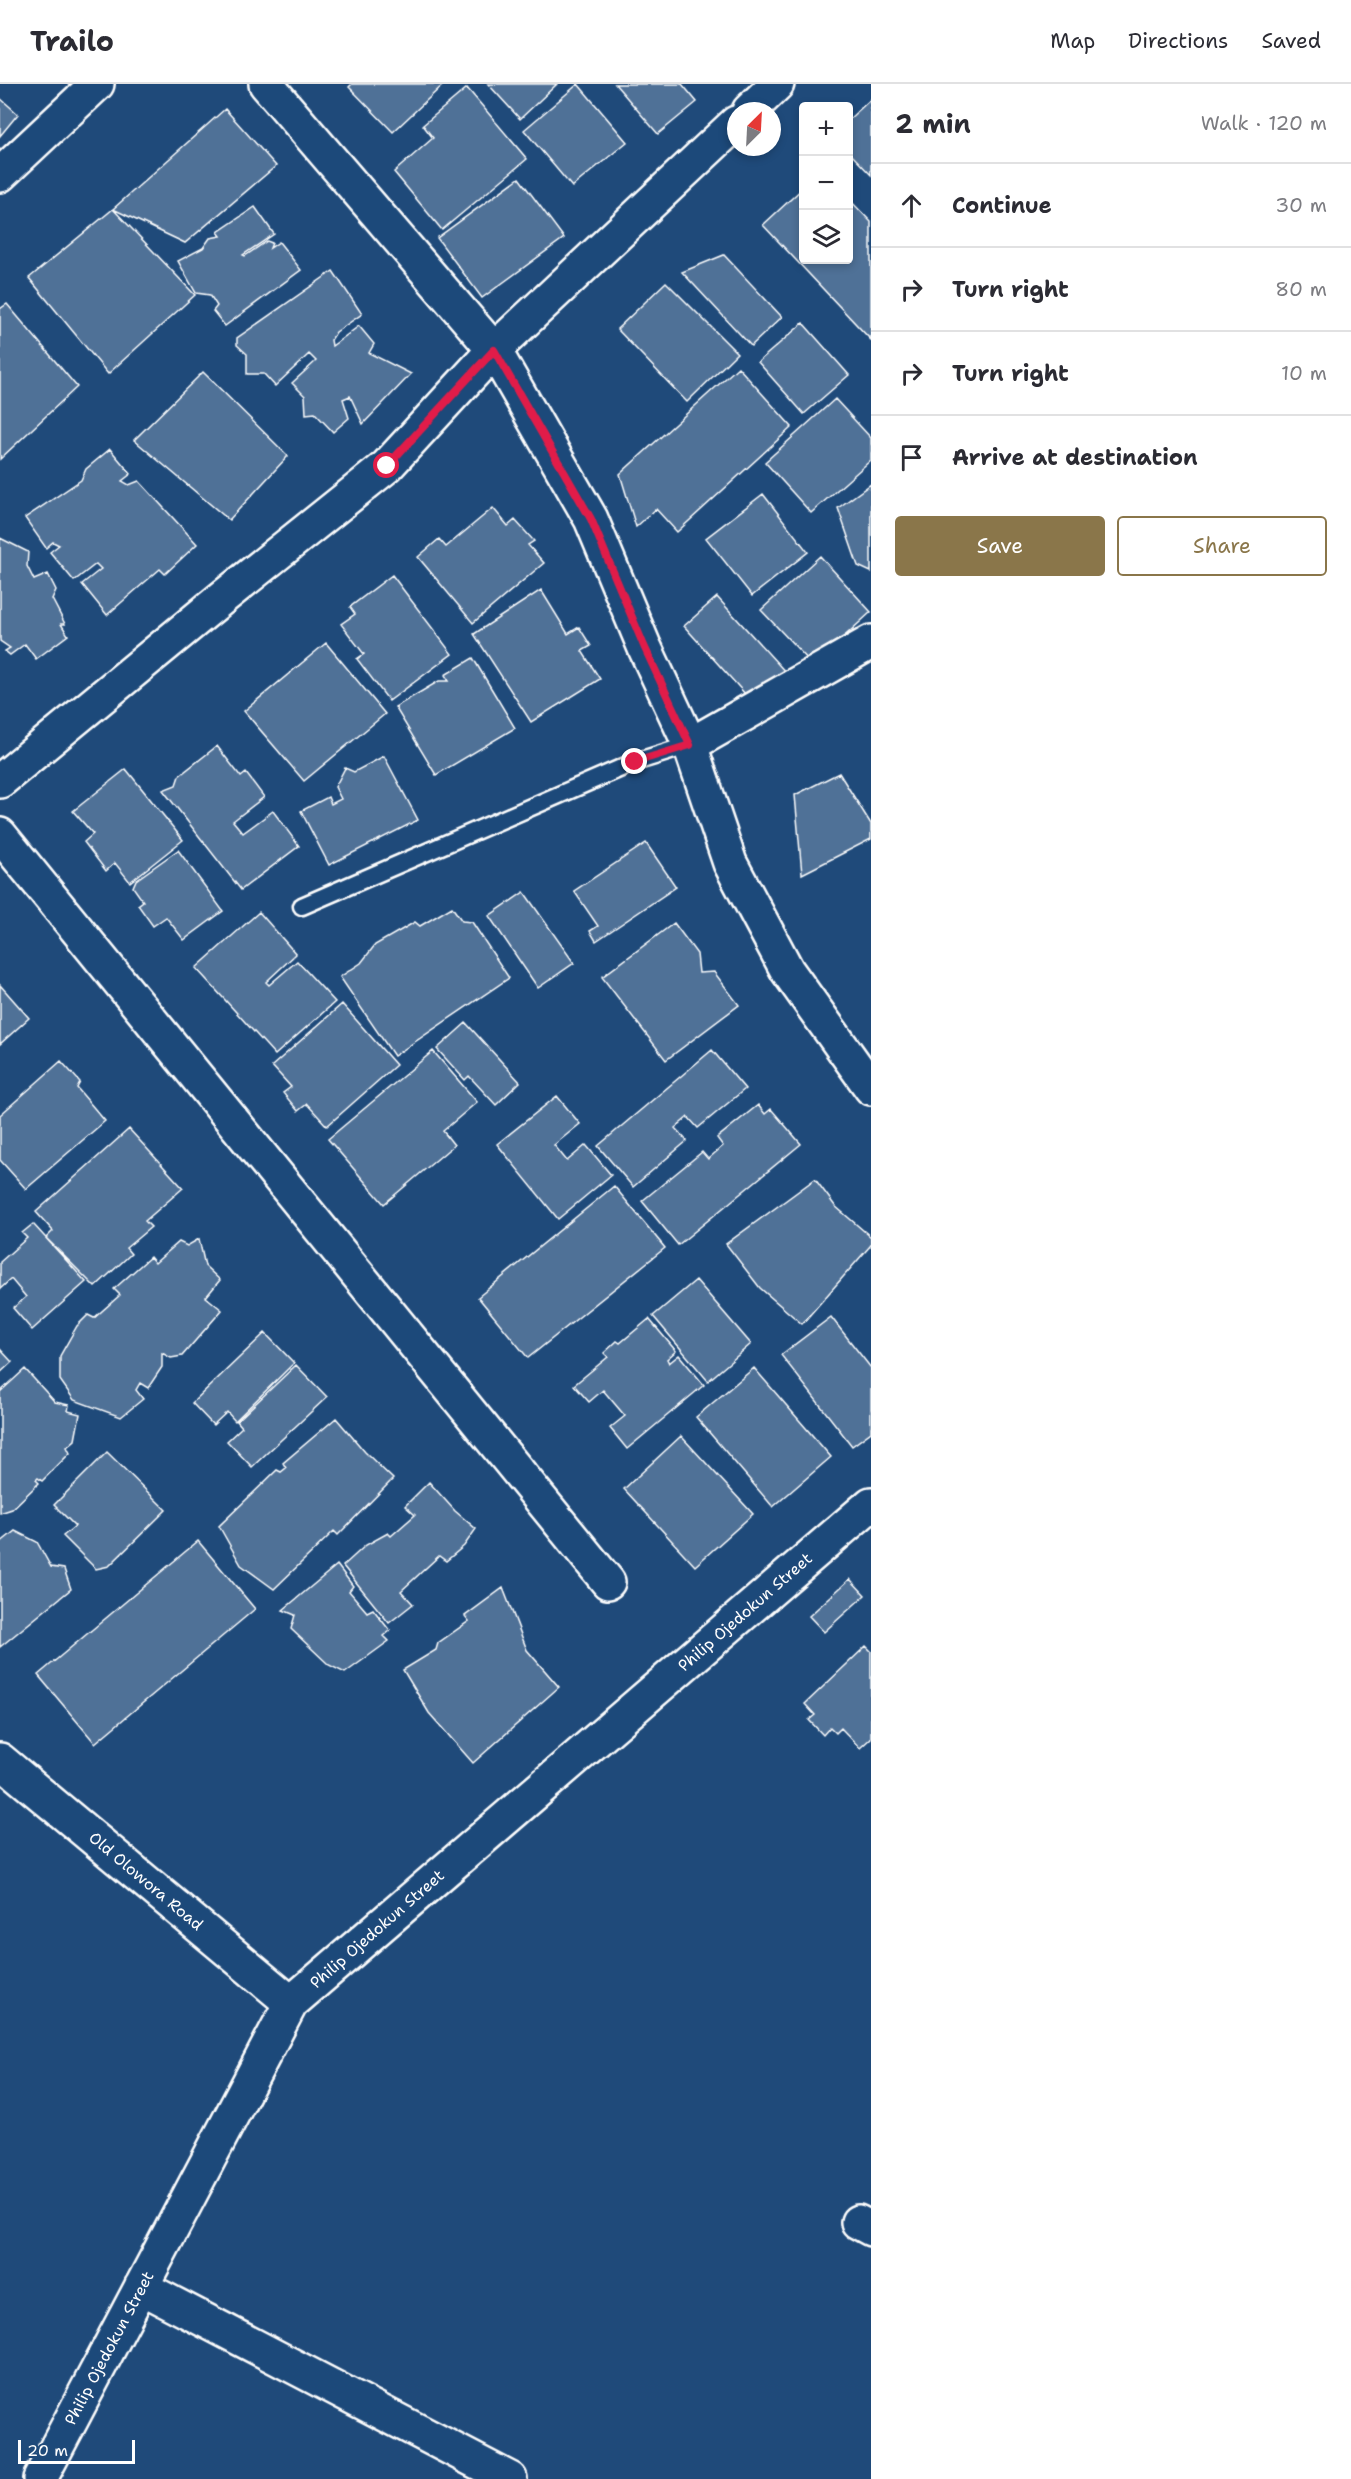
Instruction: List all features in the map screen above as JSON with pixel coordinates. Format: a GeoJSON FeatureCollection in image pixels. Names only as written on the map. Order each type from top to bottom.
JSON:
{"type":"FeatureCollection","features":[{"type":"Feature","properties":{"kind":"street"},"geometry":{"type":"LineString","coordinates":[[0,175],[97,84]]}},
{"type":"Feature","properties":{"kind":"street"},"geometry":{"type":"LineString","coordinates":[[266,84],[494,350],[591,519],[644,646],[690,745],[729,864],[787,970],[871,1088]]}},
{"type":"Feature","properties":{"kind":"street"},"geometry":{"type":"LineString","coordinates":[[758,102],[777,84]]}},
{"type":"Feature","properties":{"kind":"street"},"geometry":{"type":"LineString","coordinates":[[0,781],[222,597],[387,466],[494,350],[727,131]]}},
{"type":"Feature","properties":{"kind":"street"},"geometry":{"type":"LineString","coordinates":[[690,745],[871,642]]}},
{"type":"Feature","properties":{"kind":"street"},"geometry":{"type":"LineString","coordinates":[[0,835],[608,1581]]}},
{"type":"Feature","properties":{"kind":"street","name":"Philip Ojedokun Street"},"geometry":{"type":"LineString","coordinates":[[40,2479],[291,2003],[871,1504]]}},
{"type":"Feature","properties":{"kind":"street","name":"Old Olowora Road"},"geometry":{"type":"LineString","coordinates":[[0,1760],[291,2003]]}},
{"type":"Feature","properties":{"kind":"street"},"geometry":{"type":"LineString","coordinates":[[141,2287],[510,2479]]}},
{"type":"Feature","properties":{"kind":"lane"},"geometry":{"type":"LineString","coordinates":[[302,906],[635,762],[690,745]]}},
{"type":"Feature","properties":{"kind":"building"},"geometry":{"type":"Polygon","coordinates":[[[352,84],[444,84],[393,132],[349,87],[352,84]]]}},
{"type":"Feature","properties":{"kind":"building"},"geometry":{"type":"Polygon","coordinates":[[[488,84],[557,84],[520,119],[488,84]]]}},
{"type":"Feature","properties":{"kind":"building"},"geometry":{"type":"Polygon","coordinates":[[[578,84],[627,142],[572,187],[524,130],[578,84]]]}},
{"type":"Feature","properties":{"kind":"building"},"geometry":{"type":"Polygon","coordinates":[[[615,84],[682,84],[697,102],[658,134],[615,84]]]}},
{"type":"Feature","properties":{"kind":"building"},"geometry":{"type":"Polygon","coordinates":[[[467,88],[527,159],[442,230],[394,172],[433,138],[423,125],[467,88]]]}},
{"type":"Feature","properties":{"kind":"building"},"geometry":{"type":"Polygon","coordinates":[[[0,98],[18,114],[0,136],[0,98]]]}},
{"type":"Feature","properties":{"kind":"building"},"geometry":{"type":"Polygon","coordinates":[[[871,99],[871,175],[853,156],[853,115],[871,99]]]}},
{"type":"Feature","properties":{"kind":"building"},"geometry":{"type":"Polygon","coordinates":[[[225,109],[276,166],[185,243],[113,209],[225,109]]]}},
{"type":"Feature","properties":{"kind":"building"},"geometry":{"type":"Polygon","coordinates":[[[519,178],[564,238],[482,298],[437,238],[519,178]]]}},
{"type":"Feature","properties":{"kind":"building"},"geometry":{"type":"Polygon","coordinates":[[[799,192],[799,263],[763,225],[799,192]]]}},
{"type":"Feature","properties":{"kind":"building"},"geometry":{"type":"Polygon","coordinates":[[[853,203],[871,222],[871,340],[800,264],[853,264],[853,203]]]}},
{"type":"Feature","properties":{"kind":"building"},"geometry":{"type":"Polygon","coordinates":[[[255,207],[274,234],[243,255],[245,256],[267,241],[272,243],[270,248],[279,242],[301,270],[225,326],[213,311],[217,306],[210,295],[196,293],[178,261],[203,248],[210,238],[221,236],[218,232],[255,207]]]}},
{"type":"Feature","properties":{"kind":"building"},"geometry":{"type":"Polygon","coordinates":[[[113,209],[195,295],[108,374],[29,278],[113,209]]]}},
{"type":"Feature","properties":{"kind":"building"},"geometry":{"type":"Polygon","coordinates":[[[724,255],[782,317],[751,346],[682,272],[724,255]]]}},
{"type":"Feature","properties":{"kind":"building"},"geometry":{"type":"Polygon","coordinates":[[[333,271],[362,314],[336,332],[331,340],[332,346],[359,326],[374,344],[369,353],[411,374],[363,424],[350,396],[343,399],[349,418],[333,432],[315,413],[306,414],[305,396],[292,383],[316,361],[309,354],[275,386],[264,374],[247,374],[247,354],[237,345],[237,338],[333,271]]]}},
{"type":"Feature","properties":{"kind":"building"},"geometry":{"type":"Polygon","coordinates":[[[666,282],[737,353],[687,402],[617,329],[666,282]]]}},
{"type":"Feature","properties":{"kind":"building"},"geometry":{"type":"Polygon","coordinates":[[[7,304],[77,387],[0,459],[0,309],[7,304]]]}},
{"type":"Feature","properties":{"kind":"building"},"geometry":{"type":"Polygon","coordinates":[[[803,323],[849,375],[804,414],[758,362],[803,323]]]}},
{"type":"Feature","properties":{"kind":"building"},"geometry":{"type":"Polygon","coordinates":[[[738,367],[792,427],[677,532],[656,509],[636,527],[620,474],[738,367]]]}},
{"type":"Feature","properties":{"kind":"building"},"geometry":{"type":"Polygon","coordinates":[[[203,372],[288,456],[229,520],[134,440],[203,372]]]}},
{"type":"Feature","properties":{"kind":"building"},"geometry":{"type":"Polygon","coordinates":[[[835,399],[871,438],[871,460],[811,513],[765,462],[835,399]]]}},
{"type":"Feature","properties":{"kind":"building"},"geometry":{"type":"Polygon","coordinates":[[[110,449],[131,474],[122,481],[129,485],[139,481],[197,544],[165,574],[160,569],[107,615],[82,584],[101,569],[96,564],[74,581],[50,552],[59,545],[53,542],[46,548],[25,518],[81,480],[86,469],[110,449]]]}},
{"type":"Feature","properties":{"kind":"building"},"geometry":{"type":"Polygon","coordinates":[[[871,484],[871,572],[858,566],[838,508],[871,484]]]}},
{"type":"Feature","properties":{"kind":"building"},"geometry":{"type":"Polygon","coordinates":[[[763,494],[808,552],[752,596],[706,538],[763,494]]]}},
{"type":"Feature","properties":{"kind":"building"},"geometry":{"type":"Polygon","coordinates":[[[493,508],[508,526],[515,520],[534,541],[528,545],[544,563],[473,623],[418,557],[439,539],[446,547],[493,508]]]}},
{"type":"Feature","properties":{"kind":"building"},"geometry":{"type":"Polygon","coordinates":[[[0,538],[28,552],[27,566],[34,580],[48,574],[56,590],[52,599],[65,624],[61,624],[68,635],[36,659],[25,644],[10,655],[5,651],[10,648],[0,641],[0,538]]]}},
{"type":"Feature","properties":{"kind":"building"},"geometry":{"type":"Polygon","coordinates":[[[820,556],[871,612],[813,665],[761,610],[820,556]]]}},
{"type":"Feature","properties":{"kind":"building"},"geometry":{"type":"Polygon","coordinates":[[[392,575],[452,654],[389,701],[357,659],[364,654],[341,624],[355,614],[350,607],[392,575]]]}},
{"type":"Feature","properties":{"kind":"building"},"geometry":{"type":"Polygon","coordinates":[[[541,590],[568,634],[579,627],[591,646],[582,651],[600,679],[531,722],[474,634],[541,590]]]}},
{"type":"Feature","properties":{"kind":"building"},"geometry":{"type":"Polygon","coordinates":[[[717,597],[788,675],[755,705],[684,626],[717,597]]]}},
{"type":"Feature","properties":{"kind":"building"},"geometry":{"type":"Polygon","coordinates":[[[326,643],[385,714],[304,781],[244,711],[326,643]]]}},
{"type":"Feature","properties":{"kind":"building"},"geometry":{"type":"Polygon","coordinates":[[[473,658],[515,728],[436,775],[395,707],[439,681],[449,681],[445,675],[473,658]]]}},
{"type":"Feature","properties":{"kind":"building"},"geometry":{"type":"Polygon","coordinates":[[[217,746],[241,777],[246,773],[264,797],[233,821],[243,833],[273,811],[299,846],[241,890],[163,790],[176,785],[179,776],[217,746]]]}},
{"type":"Feature","properties":{"kind":"building"},"geometry":{"type":"Polygon","coordinates":[[[384,756],[418,820],[329,865],[301,811],[328,797],[331,804],[341,799],[335,787],[345,768],[354,772],[384,756]]]}},
{"type":"Feature","properties":{"kind":"building"},"geometry":{"type":"Polygon","coordinates":[[[126,769],[183,840],[130,882],[115,863],[106,871],[84,842],[93,834],[73,811],[126,769]]]}},
{"type":"Feature","properties":{"kind":"building"},"geometry":{"type":"Polygon","coordinates":[[[839,773],[871,824],[871,839],[802,874],[795,795],[839,773]]]}},
{"type":"Feature","properties":{"kind":"building"},"geometry":{"type":"Polygon","coordinates":[[[646,843],[676,887],[596,941],[590,931],[598,926],[574,891],[646,843]]]}},
{"type":"Feature","properties":{"kind":"building"},"geometry":{"type":"Polygon","coordinates":[[[178,850],[223,911],[184,940],[166,917],[153,926],[138,905],[143,901],[133,887],[136,880],[178,850]]]}},
{"type":"Feature","properties":{"kind":"building"},"geometry":{"type":"Polygon","coordinates":[[[524,892],[574,963],[538,988],[489,916],[524,892]]]}},
{"type":"Feature","properties":{"kind":"building"},"geometry":{"type":"Polygon","coordinates":[[[452,907],[462,921],[472,922],[509,978],[394,1056],[340,977],[361,963],[375,945],[415,922],[420,926],[452,907]]]}},
{"type":"Feature","properties":{"kind":"building"},"geometry":{"type":"Polygon","coordinates":[[[259,912],[296,954],[266,982],[269,985],[297,961],[335,1002],[275,1055],[196,968],[259,912]]]}},
{"type":"Feature","properties":{"kind":"building"},"geometry":{"type":"Polygon","coordinates":[[[674,923],[697,954],[699,973],[714,972],[739,1005],[666,1060],[602,977],[674,923]]]}},
{"type":"Feature","properties":{"kind":"building"},"geometry":{"type":"Polygon","coordinates":[[[0,985],[29,1018],[0,1044],[0,985]]]}},
{"type":"Feature","properties":{"kind":"building"},"geometry":{"type":"Polygon","coordinates":[[[342,1004],[396,1065],[327,1126],[307,1104],[298,1111],[283,1093],[291,1087],[272,1066],[342,1004]]]}},
{"type":"Feature","properties":{"kind":"building"},"geometry":{"type":"Polygon","coordinates":[[[466,1023],[520,1082],[496,1105],[469,1076],[465,1080],[437,1049],[466,1023]]]}},
{"type":"Feature","properties":{"kind":"building"},"geometry":{"type":"Polygon","coordinates":[[[712,1050],[745,1089],[698,1128],[688,1117],[675,1128],[687,1141],[633,1187],[598,1146],[712,1050]]]}},
{"type":"Feature","properties":{"kind":"building"},"geometry":{"type":"Polygon","coordinates":[[[433,1051],[477,1102],[443,1131],[454,1145],[384,1204],[328,1139],[433,1051]]]}},
{"type":"Feature","properties":{"kind":"building"},"geometry":{"type":"Polygon","coordinates":[[[61,1061],[80,1082],[77,1088],[105,1121],[26,1189],[0,1160],[0,1115],[61,1061]]]}},
{"type":"Feature","properties":{"kind":"building"},"geometry":{"type":"Polygon","coordinates":[[[557,1096],[580,1124],[554,1145],[567,1161],[586,1145],[611,1175],[558,1219],[497,1144],[557,1096]]]}},
{"type":"Feature","properties":{"kind":"building"},"geometry":{"type":"Polygon","coordinates":[[[758,1105],[765,1114],[771,1109],[801,1144],[678,1245],[642,1201],[702,1152],[708,1159],[723,1146],[717,1138],[758,1105]]]}},
{"type":"Feature","properties":{"kind":"building"},"geometry":{"type":"Polygon","coordinates":[[[129,1129],[183,1188],[145,1221],[151,1227],[126,1248],[131,1254],[95,1287],[46,1238],[53,1231],[36,1212],[129,1129]]]}},
{"type":"Feature","properties":{"kind":"building"},"geometry":{"type":"Polygon","coordinates":[[[815,1179],[835,1206],[871,1237],[871,1245],[802,1324],[760,1288],[726,1244],[815,1179]]]}},
{"type":"Feature","properties":{"kind":"building"},"geometry":{"type":"Polygon","coordinates":[[[614,1186],[665,1248],[528,1358],[478,1297],[614,1186]]]}},
{"type":"Feature","properties":{"kind":"building"},"geometry":{"type":"Polygon","coordinates":[[[33,1224],[86,1282],[32,1330],[13,1308],[26,1297],[11,1279],[0,1289],[0,1262],[27,1238],[22,1233],[33,1224]]]}},
{"type":"Feature","properties":{"kind":"building"},"geometry":{"type":"Polygon","coordinates":[[[199,1239],[205,1266],[220,1280],[206,1297],[222,1310],[182,1356],[171,1358],[162,1353],[162,1367],[148,1388],[140,1383],[136,1390],[143,1399],[121,1417],[74,1400],[60,1380],[60,1356],[77,1326],[88,1315],[94,1318],[120,1295],[114,1289],[150,1257],[155,1263],[179,1242],[187,1246],[199,1239]]]}},
{"type":"Feature","properties":{"kind":"building"},"geometry":{"type":"Polygon","coordinates":[[[696,1280],[751,1344],[708,1381],[653,1316],[696,1280]]]}},
{"type":"Feature","properties":{"kind":"building"},"geometry":{"type":"Polygon","coordinates":[[[831,1317],[871,1368],[871,1432],[852,1446],[781,1355],[831,1317]]]}},
{"type":"Feature","properties":{"kind":"building"},"geometry":{"type":"Polygon","coordinates":[[[649,1319],[676,1351],[667,1359],[669,1363],[679,1355],[704,1385],[627,1449],[610,1428],[625,1416],[603,1390],[589,1402],[574,1385],[608,1357],[604,1353],[617,1341],[620,1343],[649,1319]]]}},
{"type":"Feature","properties":{"kind":"building"},"geometry":{"type":"Polygon","coordinates":[[[265,1333],[294,1363],[235,1421],[227,1412],[213,1425],[192,1403],[265,1333]]]}},
{"type":"Feature","properties":{"kind":"building"},"geometry":{"type":"Polygon","coordinates":[[[0,1349],[12,1362],[0,1373],[0,1349]]]}},
{"type":"Feature","properties":{"kind":"building"},"geometry":{"type":"Polygon","coordinates":[[[296,1365],[327,1397],[252,1467],[227,1441],[242,1427],[237,1421],[296,1365]]]}},
{"type":"Feature","properties":{"kind":"building"},"geometry":{"type":"Polygon","coordinates":[[[754,1368],[831,1457],[773,1507],[696,1417],[754,1368]]]}},
{"type":"Feature","properties":{"kind":"building"},"geometry":{"type":"Polygon","coordinates":[[[25,1369],[55,1402],[69,1405],[68,1411],[80,1414],[75,1440],[67,1447],[70,1453],[42,1481],[38,1478],[36,1480],[39,1483],[12,1509],[0,1513],[0,1392],[25,1369]]]}},
{"type":"Feature","properties":{"kind":"building"},"geometry":{"type":"Polygon","coordinates":[[[336,1418],[365,1452],[393,1479],[338,1535],[334,1531],[274,1589],[241,1565],[219,1526],[277,1470],[281,1472],[286,1468],[283,1463],[336,1418]]]}},
{"type":"Feature","properties":{"kind":"building"},"geometry":{"type":"Polygon","coordinates":[[[681,1436],[753,1514],[695,1566],[624,1489],[681,1436]]]}},
{"type":"Feature","properties":{"kind":"building"},"geometry":{"type":"Polygon","coordinates":[[[107,1452],[166,1510],[109,1566],[96,1569],[63,1536],[75,1526],[54,1505],[107,1452]]]}},
{"type":"Feature","properties":{"kind":"building"},"geometry":{"type":"Polygon","coordinates":[[[429,1482],[455,1511],[476,1529],[464,1546],[446,1561],[439,1556],[401,1591],[413,1604],[389,1623],[343,1566],[366,1545],[388,1533],[391,1536],[415,1515],[405,1506],[429,1482]]]}},
{"type":"Feature","properties":{"kind":"building"},"geometry":{"type":"Polygon","coordinates":[[[15,1531],[37,1542],[51,1567],[64,1569],[71,1589],[0,1647],[0,1543],[15,1531]]]}},
{"type":"Feature","properties":{"kind":"building"},"geometry":{"type":"Polygon","coordinates":[[[198,1541],[255,1609],[95,1743],[38,1675],[198,1541]]]}},
{"type":"Feature","properties":{"kind":"building"},"geometry":{"type":"Polygon","coordinates":[[[337,1565],[353,1586],[349,1591],[367,1612],[373,1609],[390,1631],[384,1636],[389,1641],[345,1673],[329,1665],[291,1629],[295,1615],[283,1610],[337,1565]]]}},
{"type":"Feature","properties":{"kind":"building"},"geometry":{"type":"Polygon","coordinates":[[[850,1579],[865,1595],[824,1632],[809,1616],[850,1579]]]}},
{"type":"Feature","properties":{"kind":"building"},"geometry":{"type":"Polygon","coordinates":[[[503,1588],[527,1650],[559,1687],[473,1763],[429,1713],[403,1670],[436,1650],[438,1643],[469,1621],[465,1616],[503,1588]]]}},
{"type":"Feature","properties":{"kind":"building"},"geometry":{"type":"Polygon","coordinates":[[[866,1646],[871,1651],[871,1738],[860,1748],[841,1728],[836,1733],[830,1727],[823,1735],[809,1720],[815,1715],[805,1704],[866,1646]]]}},
{"type":"Feature","properties":{"kind":"route"},"geometry":{"type":"LineString","coordinates":[[387,466],[494,350],[591,519],[644,646],[690,745],[635,762]]}}]}
